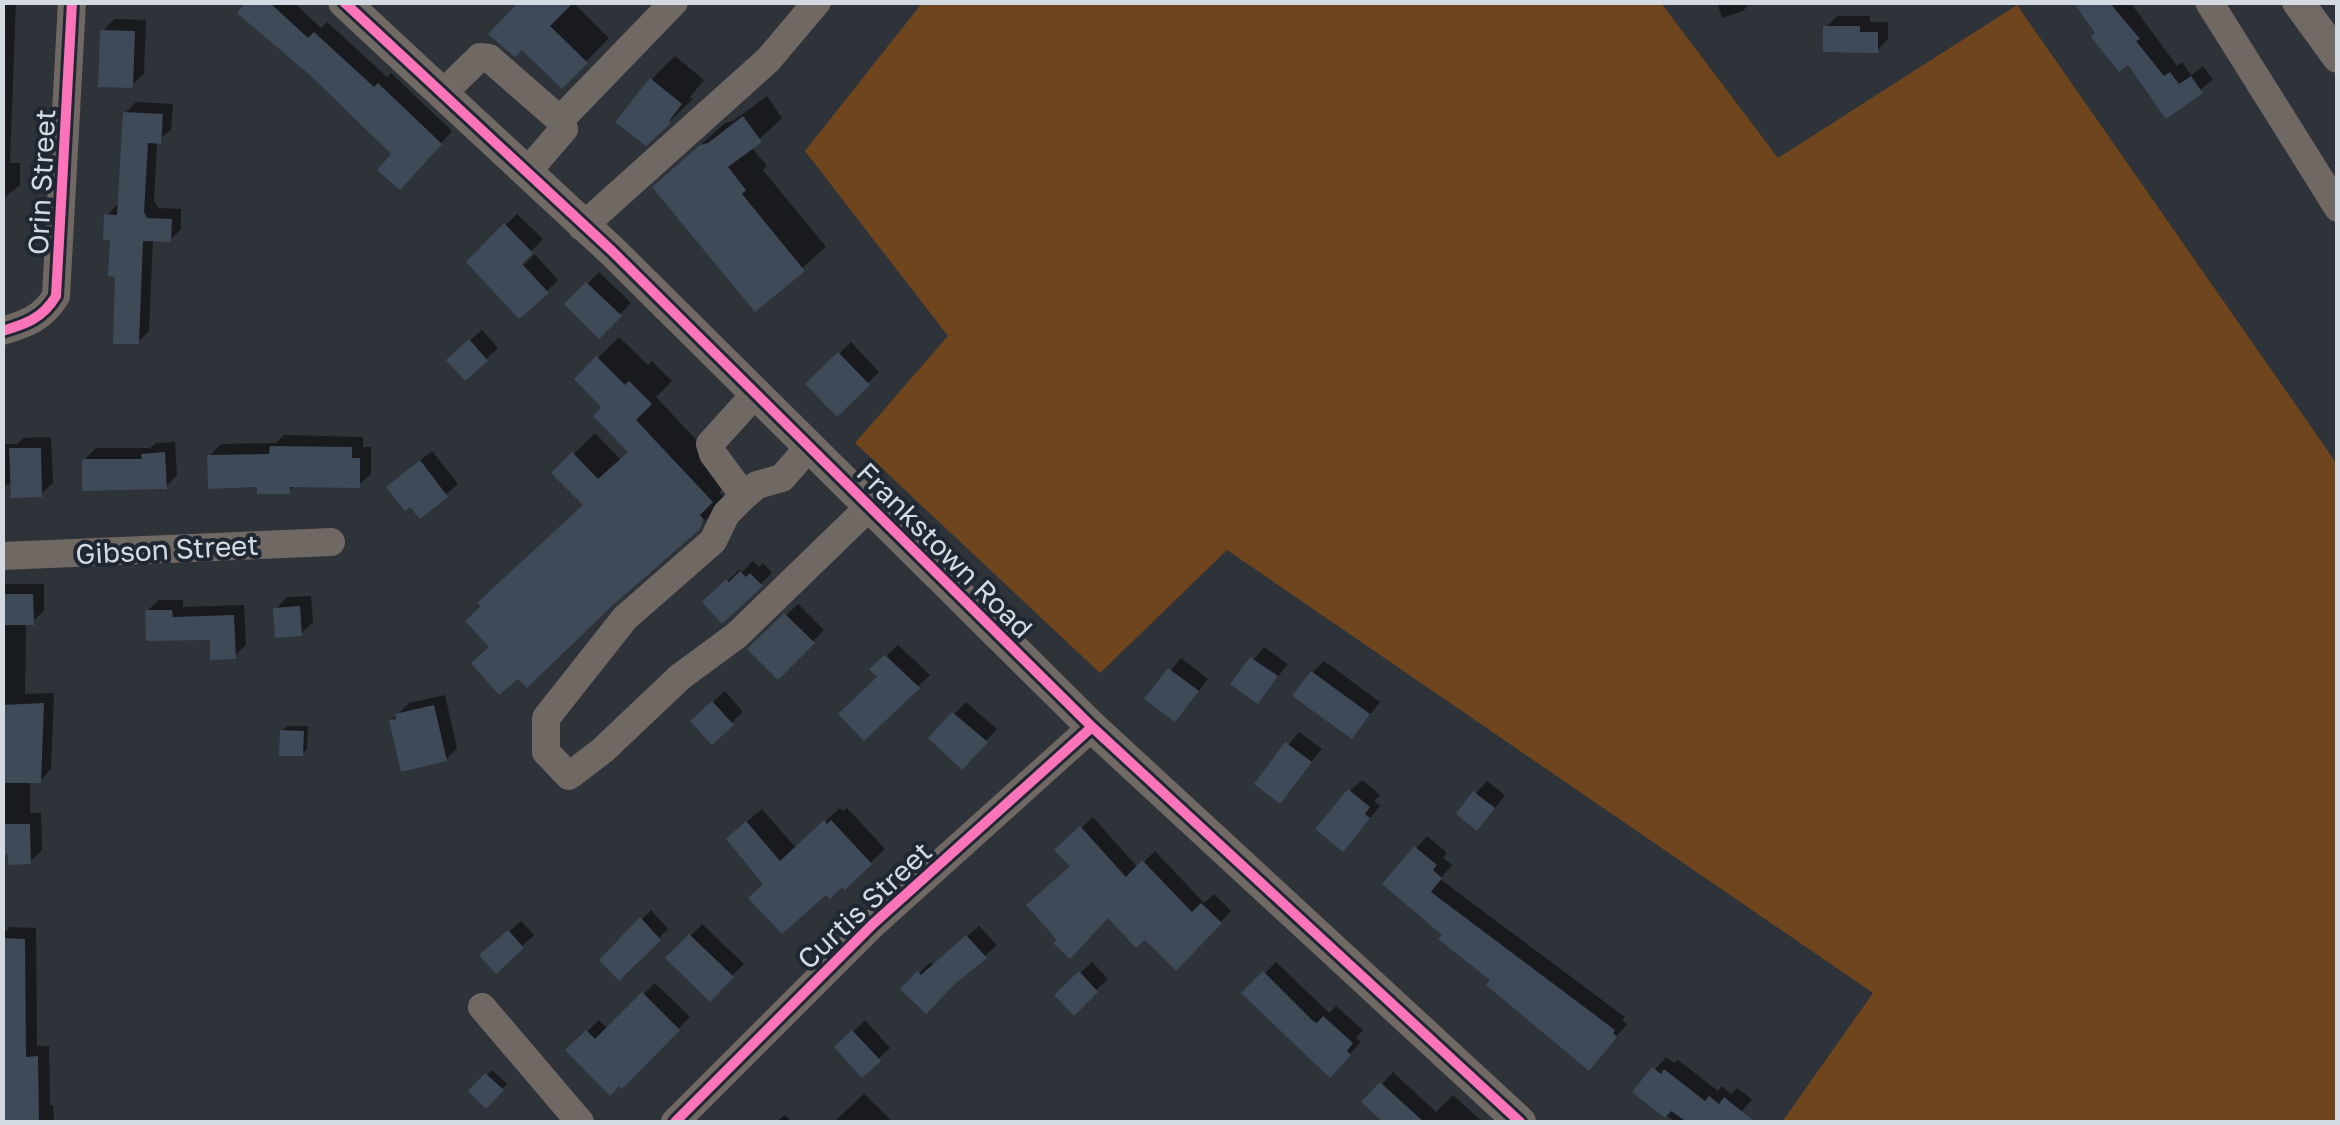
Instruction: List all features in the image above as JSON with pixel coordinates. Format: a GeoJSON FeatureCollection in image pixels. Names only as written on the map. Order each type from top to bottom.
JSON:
{"type":"FeatureCollection","features":[{"type":"Feature","properties":{"kind":"main road","name":"Frankstown Road"},"geometry":{"type":"LineString","coordinates":[[344,2],[612,251],[1092,727],[1520,1122]]}},
{"type":"Feature","properties":{"kind":"main road"},"geometry":{"type":"LineString","coordinates":[[2298,2],[2338,57]]}},
{"type":"Feature","properties":{"kind":"street","name":"Orin Street"},"geometry":{"type":"LineString","coordinates":[[2,331],[28,324],[56,296],[72,2]]}},
{"type":"Feature","properties":{"kind":"street"},"geometry":{"type":"LineString","coordinates":[[560,120],[674,2]]}},
{"type":"Feature","properties":{"kind":"street"},"geometry":{"type":"LineString","coordinates":[[582,226],[768,60],[817,2]]}},
{"type":"Feature","properties":{"kind":"street"},"geometry":{"type":"LineString","coordinates":[[2209,2],[2338,208]]}},
{"type":"Feature","properties":{"kind":"street"},"geometry":{"type":"LineString","coordinates":[[442,94],[480,57],[489,58],[560,120],[564,129],[526,173]]}},
{"type":"Feature","properties":{"kind":"street"},"geometry":{"type":"LineString","coordinates":[[744,496],[710,444],[755,394]]}},
{"type":"Feature","properties":{"kind":"street"},"geometry":{"type":"LineString","coordinates":[[808,447],[782,478],[757,485],[744,496],[726,514],[713,541],[625,618],[546,718],[546,752],[568,776],[604,750],[680,676],[737,635],[869,506]]}},
{"type":"Feature","properties":{"kind":"street","name":"Gibson Street"},"geometry":{"type":"LineString","coordinates":[[2,556],[331,542]]}},
{"type":"Feature","properties":{"kind":"street","name":"Curtis Street"},"geometry":{"type":"LineString","coordinates":[[675,1122],[873,924],[1092,727]]}},
{"type":"Feature","properties":{"kind":"street"},"geometry":{"type":"LineString","coordinates":[[482,1007],[580,1122]]}},
{"type":"Feature","properties":{"kind":"shaded area"},"geometry":{"type":"Polygon","coordinates":[[[922,3],[1661,3],[1778,158],[2017,5],[2337,464],[2337,1122],[1782,1122],[1873,993],[1227,550],[1100,673],[855,443],[948,336],[805,151],[922,3]]]}},
{"type":"Feature","properties":{"kind":"building"},"geometry":{"type":"Polygon","coordinates":[[[246,2],[269,2],[308,38],[314,32],[374,87],[378,83],[442,144],[400,190],[377,170],[391,154],[311,76],[237,13],[246,2]]]}},
{"type":"Feature","properties":{"kind":"building"},"geometry":{"type":"Polygon","coordinates":[[[519,2],[574,2],[550,26],[588,63],[562,89],[522,50],[515,57],[488,34],[519,2]]]}},
{"type":"Feature","properties":{"kind":"building"},"geometry":{"type":"Polygon","coordinates":[[[2073,2],[2109,2],[2164,76],[2170,72],[2179,84],[2191,76],[2203,93],[2166,119],[2128,65],[2119,72],[2091,37],[2095,33],[2073,2]]]}},
{"type":"Feature","properties":{"kind":"building"},"geometry":{"type":"Polygon","coordinates":[[[1823,26],[1860,26],[1860,32],[1878,32],[1878,53],[1823,52],[1823,26]]]}},
{"type":"Feature","properties":{"kind":"building"},"geometry":{"type":"Polygon","coordinates":[[[100,30],[135,31],[133,88],[98,87],[100,30]]]}},
{"type":"Feature","properties":{"kind":"building"},"geometry":{"type":"Polygon","coordinates":[[[650,78],[682,104],[671,123],[646,146],[615,122],[650,78]]]}},
{"type":"Feature","properties":{"kind":"building"},"geometry":{"type":"Polygon","coordinates":[[[123,112],[163,114],[161,144],[148,143],[144,212],[147,218],[172,219],[171,242],[143,241],[139,344],[113,344],[115,277],[108,276],[110,240],[103,240],[104,214],[117,215],[123,112]]]}},
{"type":"Feature","properties":{"kind":"building"},"geometry":{"type":"Polygon","coordinates":[[[743,116],[762,142],[728,167],[746,190],[742,194],[805,271],[755,312],[652,187],[700,145],[743,116]]]}},
{"type":"Feature","properties":{"kind":"building"},"geometry":{"type":"Polygon","coordinates":[[[504,223],[533,253],[522,264],[549,293],[519,319],[466,262],[504,223]]]}},
{"type":"Feature","properties":{"kind":"building"},"geometry":{"type":"Polygon","coordinates":[[[586,282],[622,316],[599,339],[564,304],[586,282]]]}},
{"type":"Feature","properties":{"kind":"building"},"geometry":{"type":"Polygon","coordinates":[[[469,339],[488,361],[465,381],[446,360],[469,339]]]}},
{"type":"Feature","properties":{"kind":"building"},"geometry":{"type":"Polygon","coordinates":[[[838,352],[870,385],[837,417],[805,384],[838,352]]]}},
{"type":"Feature","properties":{"kind":"building"},"geometry":{"type":"Polygon","coordinates":[[[596,356],[625,385],[629,381],[652,404],[636,420],[713,502],[700,515],[704,520],[699,530],[527,688],[518,679],[499,695],[471,663],[489,647],[465,621],[481,606],[477,603],[583,505],[551,473],[572,452],[598,479],[628,452],[593,416],[601,407],[574,379],[596,356]]]}},
{"type":"Feature","properties":{"kind":"building"},"geometry":{"type":"Polygon","coordinates":[[[270,446],[352,447],[352,458],[360,458],[360,488],[290,487],[290,494],[257,494],[257,487],[208,489],[207,455],[269,454],[270,446]]]}},
{"type":"Feature","properties":{"kind":"building"},"geometry":{"type":"Polygon","coordinates":[[[9,448],[41,448],[42,497],[11,498],[9,448]]]}},
{"type":"Feature","properties":{"kind":"building"},"geometry":{"type":"Polygon","coordinates":[[[165,452],[167,489],[82,491],[82,459],[142,459],[141,454],[165,452]]]}},
{"type":"Feature","properties":{"kind":"building"},"geometry":{"type":"Polygon","coordinates":[[[420,460],[448,497],[420,519],[410,507],[405,511],[386,487],[420,460]]]}},
{"type":"Feature","properties":{"kind":"building"},"geometry":{"type":"Polygon","coordinates":[[[740,571],[746,577],[750,573],[763,586],[722,624],[702,602],[740,571]]]}},
{"type":"Feature","properties":{"kind":"building"},"geometry":{"type":"Polygon","coordinates":[[[2,594],[33,594],[34,625],[2,625],[2,594]]]}},
{"type":"Feature","properties":{"kind":"building"},"geometry":{"type":"Polygon","coordinates":[[[300,606],[302,636],[275,638],[273,608],[300,606]]]}},
{"type":"Feature","properties":{"kind":"building"},"geometry":{"type":"Polygon","coordinates":[[[145,610],[172,610],[173,617],[234,615],[236,659],[210,660],[210,640],[146,641],[145,610]]]}},
{"type":"Feature","properties":{"kind":"building"},"geometry":{"type":"Polygon","coordinates":[[[784,613],[815,643],[778,680],[747,649],[784,613]]]}},
{"type":"Feature","properties":{"kind":"building"},"geometry":{"type":"Polygon","coordinates":[[[885,655],[920,688],[864,741],[838,714],[877,677],[869,669],[885,655]]]}},
{"type":"Feature","properties":{"kind":"building"},"geometry":{"type":"Polygon","coordinates":[[[1250,657],[1278,676],[1258,704],[1230,684],[1250,657]]]}},
{"type":"Feature","properties":{"kind":"building"},"geometry":{"type":"Polygon","coordinates":[[[1168,668],[1199,691],[1175,722],[1144,699],[1168,668]]]}},
{"type":"Feature","properties":{"kind":"building"},"geometry":{"type":"Polygon","coordinates":[[[1311,671],[1370,714],[1352,739],[1292,696],[1311,671]]]}},
{"type":"Feature","properties":{"kind":"building"},"geometry":{"type":"Polygon","coordinates":[[[712,701],[734,725],[712,745],[690,721],[712,701]]]}},
{"type":"Feature","properties":{"kind":"building"},"geometry":{"type":"Polygon","coordinates":[[[44,703],[41,783],[2,783],[2,705],[44,703]]]}},
{"type":"Feature","properties":{"kind":"building"},"geometry":{"type":"Polygon","coordinates":[[[434,705],[447,761],[401,772],[389,720],[396,719],[395,714],[434,705]]]}},
{"type":"Feature","properties":{"kind":"building"},"geometry":{"type":"Polygon","coordinates":[[[952,712],[988,742],[962,770],[928,738],[952,712]]]}},
{"type":"Feature","properties":{"kind":"building"},"geometry":{"type":"Polygon","coordinates":[[[280,730],[304,731],[303,756],[279,756],[280,730]]]}},
{"type":"Feature","properties":{"kind":"building"},"geometry":{"type":"Polygon","coordinates":[[[1285,742],[1312,762],[1280,804],[1254,784],[1285,742]]]}},
{"type":"Feature","properties":{"kind":"building"},"geometry":{"type":"Polygon","coordinates":[[[1348,789],[1370,807],[1365,814],[1370,818],[1343,852],[1315,829],[1348,789]]]}},
{"type":"Feature","properties":{"kind":"building"},"geometry":{"type":"Polygon","coordinates":[[[1473,791],[1495,808],[1477,831],[1456,814],[1473,791]]]}},
{"type":"Feature","properties":{"kind":"building"},"geometry":{"type":"Polygon","coordinates":[[[824,820],[827,824],[831,820],[872,864],[845,890],[842,887],[830,899],[826,895],[782,934],[748,898],[763,884],[726,839],[746,821],[780,861],[824,820]]]}},
{"type":"Feature","properties":{"kind":"building"},"geometry":{"type":"Polygon","coordinates":[[[2,824],[30,824],[31,864],[8,865],[8,854],[2,855],[2,824]]]}},
{"type":"Feature","properties":{"kind":"building"},"geometry":{"type":"Polygon","coordinates":[[[1080,826],[1126,877],[1142,860],[1192,912],[1201,903],[1222,923],[1176,971],[1145,940],[1136,948],[1108,918],[1070,959],[1053,943],[1057,940],[1026,905],[1070,866],[1054,850],[1080,826]]]}},
{"type":"Feature","properties":{"kind":"building"},"geometry":{"type":"Polygon","coordinates":[[[1414,846],[1437,865],[1433,870],[1442,878],[1431,892],[1615,1030],[1617,1037],[1589,1071],[1486,985],[1490,980],[1438,939],[1442,935],[1382,884],[1414,846]]]}},
{"type":"Feature","properties":{"kind":"building"},"geometry":{"type":"Polygon","coordinates":[[[640,917],[661,940],[619,981],[599,960],[640,917]]]}},
{"type":"Feature","properties":{"kind":"building"},"geometry":{"type":"Polygon","coordinates":[[[508,930],[524,948],[496,974],[479,955],[508,930]]]}},
{"type":"Feature","properties":{"kind":"building"},"geometry":{"type":"Polygon","coordinates":[[[689,934],[734,977],[710,1002],[665,958],[689,934]]]}},
{"type":"Feature","properties":{"kind":"building"},"geometry":{"type":"Polygon","coordinates":[[[966,935],[987,958],[926,1014],[900,989],[917,971],[921,975],[966,935]]]}},
{"type":"Feature","properties":{"kind":"building"},"geometry":{"type":"Polygon","coordinates":[[[2,938],[25,939],[26,1057],[38,1056],[39,1122],[2,1122],[2,938]]]}},
{"type":"Feature","properties":{"kind":"building"},"geometry":{"type":"Polygon","coordinates":[[[1079,971],[1098,992],[1074,1016],[1054,995],[1079,971]]]}},
{"type":"Feature","properties":{"kind":"building"},"geometry":{"type":"Polygon","coordinates":[[[1263,971],[1313,1021],[1317,1023],[1323,1016],[1353,1043],[1347,1051],[1351,1055],[1330,1078],[1241,993],[1263,971]]]}},
{"type":"Feature","properties":{"kind":"building"},"geometry":{"type":"Polygon","coordinates":[[[642,992],[680,1030],[622,1089],[619,1086],[610,1096],[565,1050],[586,1030],[595,1039],[642,992]]]}},
{"type":"Feature","properties":{"kind":"building"},"geometry":{"type":"Polygon","coordinates":[[[852,1030],[881,1061],[862,1078],[834,1047],[852,1030]]]}},
{"type":"Feature","properties":{"kind":"building"},"geometry":{"type":"Polygon","coordinates":[[[1652,1067],[1661,1074],[1664,1069],[1705,1101],[1709,1096],[1719,1104],[1724,1097],[1755,1122],[1687,1122],[1671,1111],[1665,1118],[1632,1092],[1652,1067]]]}},
{"type":"Feature","properties":{"kind":"building"},"geometry":{"type":"Polygon","coordinates":[[[485,1073],[504,1090],[486,1109],[468,1091],[485,1073]]]}},
{"type":"Feature","properties":{"kind":"building"},"geometry":{"type":"Polygon","coordinates":[[[1380,1082],[1424,1122],[1383,1122],[1361,1102],[1380,1082]]]}},
{"type":"Feature","properties":{"kind":"cycle path"},"geometry":{"type":"LineString","coordinates":[[2,331],[33,319],[56,296],[72,2]]}},
{"type":"Feature","properties":{"kind":"cycle path"},"geometry":{"type":"LineString","coordinates":[[344,2],[612,251],[1092,727],[1520,1122]]}},
{"type":"Feature","properties":{"kind":"cycle path"},"geometry":{"type":"LineString","coordinates":[[675,1122],[873,924],[1092,727]]}}]}
